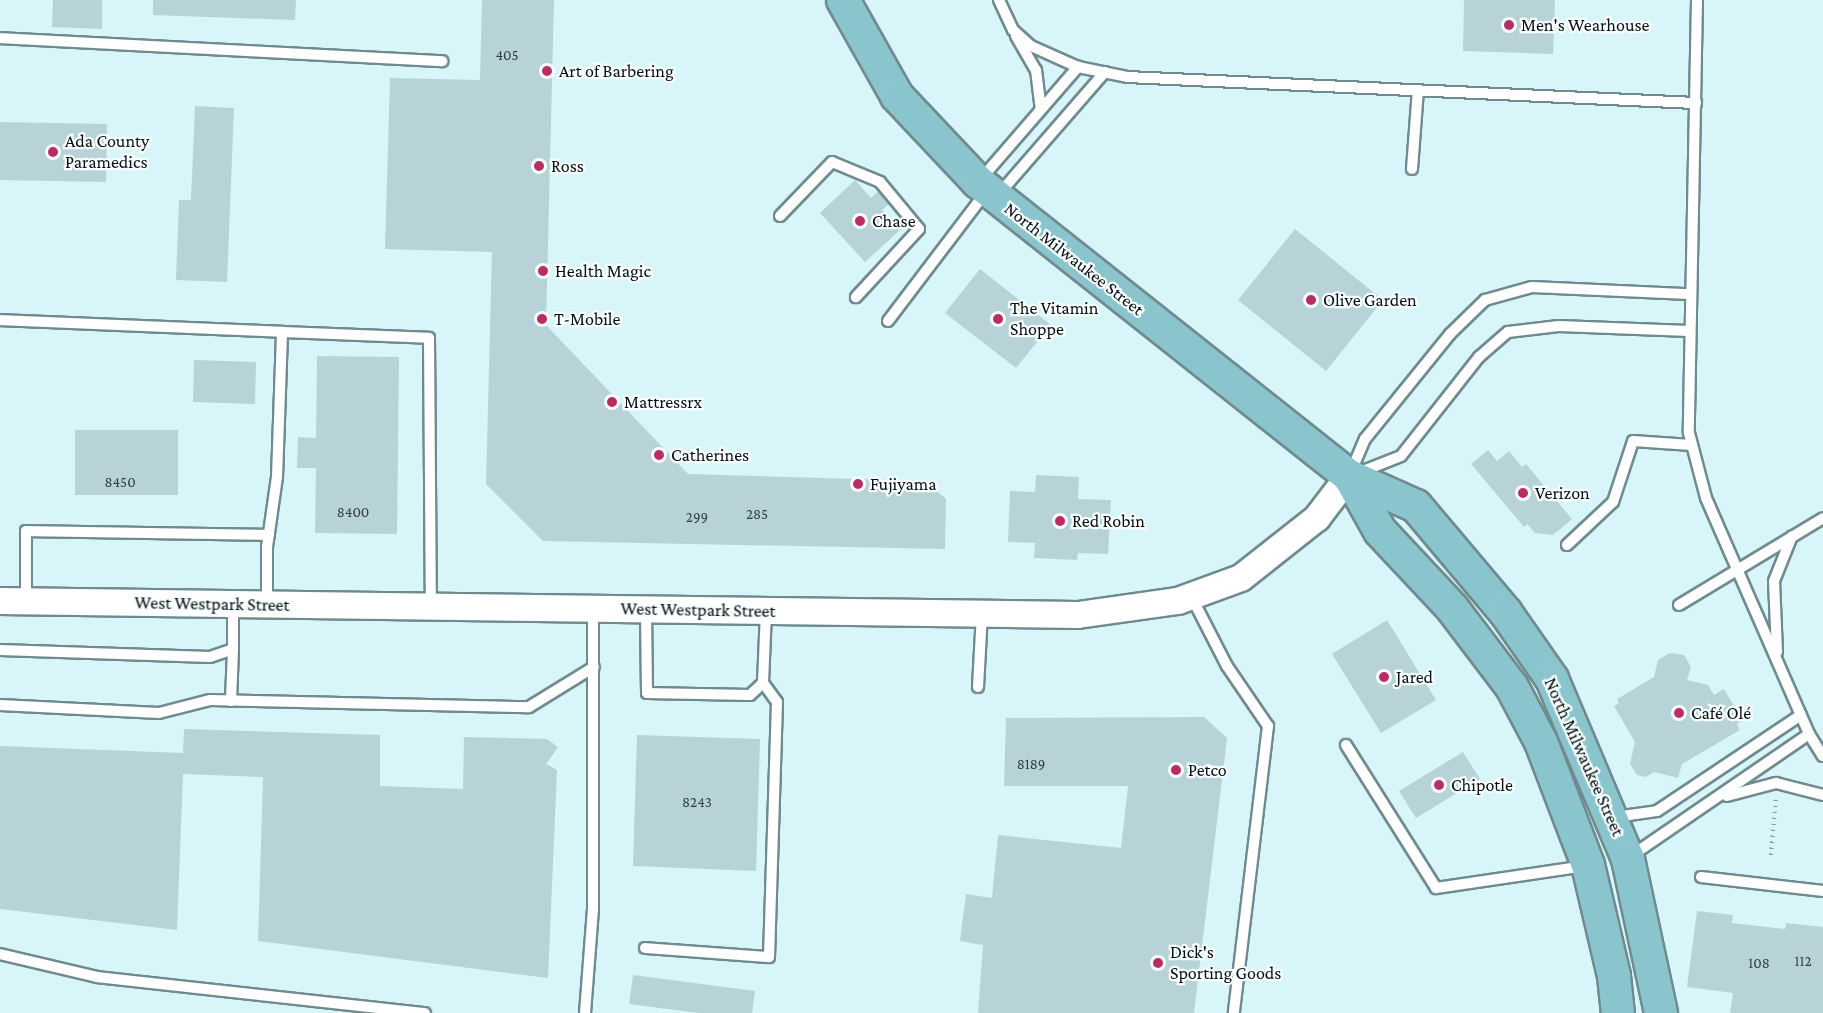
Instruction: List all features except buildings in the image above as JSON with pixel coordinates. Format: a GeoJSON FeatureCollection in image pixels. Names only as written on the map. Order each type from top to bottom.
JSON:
{"type":"FeatureCollection","features":[{"type":"Feature","properties":{"kind":"main road","name":"North Milwaukee Street"},"geometry":{"type":"LineString","coordinates":[[843,0],[897,96],[987,190],[1349,476],[1416,506],[1506,613],[1552,679],[1628,859],[1659,1004]]}},
{"type":"Feature","properties":{"kind":"main road","name":"North Milwaukee Street"},"geometry":{"type":"LineString","coordinates":[[1349,476],[1380,531],[1452,608],[1512,687],[1541,742],[1588,865],[1614,976],[1618,1013]]}},
{"type":"Feature","properties":{"kind":"main road"},"geometry":{"type":"LineString","coordinates":[[1512,687],[1536,703],[1550,724],[1594,825],[1616,853],[1628,859]]}},
{"type":"Feature","properties":{"kind":"main road"},"geometry":{"type":"LineString","coordinates":[[1588,865],[1601,871],[1614,887],[1626,927],[1659,1004]]}},
{"type":"Feature","properties":{"kind":"main road"},"geometry":{"type":"LineString","coordinates":[[1608,1013],[1614,976]]}},
{"type":"Feature","properties":{"kind":"street","name":"West Westpark Street"},"geometry":{"type":"LineString","coordinates":[[0,601],[1078,615],[1130,610],[1191,596],[1241,578],[1284,547],[1317,518],[1349,476]]}},
{"type":"Feature","properties":{"kind":"lane"},"geometry":{"type":"LineString","coordinates":[[999,0],[1036,70],[1041,109]]}},
{"type":"Feature","properties":{"kind":"lane"},"geometry":{"type":"LineString","coordinates":[[1697,0],[1696,103],[1689,294],[1691,445],[1706,498],[1809,734],[1823,756]]}},
{"type":"Feature","properties":{"kind":"lane"},"geometry":{"type":"LineString","coordinates":[[1013,30],[1032,46],[1078,67],[1127,77],[1696,103]]}},
{"type":"Feature","properties":{"kind":"lane"},"geometry":{"type":"LineString","coordinates":[[0,38],[442,61]]}},
{"type":"Feature","properties":{"kind":"lane"},"geometry":{"type":"LineString","coordinates":[[888,321],[987,190],[1041,109],[1078,67]]}},
{"type":"Feature","properties":{"kind":"lane"},"geometry":{"type":"LineString","coordinates":[[987,190],[1106,72]]}},
{"type":"Feature","properties":{"kind":"lane"},"geometry":{"type":"LineString","coordinates":[[1412,169],[1418,90]]}},
{"type":"Feature","properties":{"kind":"lane"},"geometry":{"type":"LineString","coordinates":[[780,216],[832,162],[880,182],[919,229],[856,297]]}},
{"type":"Feature","properties":{"kind":"lane"},"geometry":{"type":"LineString","coordinates":[[1349,476],[1365,439],[1450,334],[1485,300],[1532,287],[1689,294]]}},
{"type":"Feature","properties":{"kind":"lane"},"geometry":{"type":"LineString","coordinates":[[0,321],[429,338],[431,607]]}},
{"type":"Feature","properties":{"kind":"lane"},"geometry":{"type":"LineString","coordinates":[[1349,476],[1401,456],[1479,357],[1508,332],[1559,326],[1689,331]]}},
{"type":"Feature","properties":{"kind":"lane"},"geometry":{"type":"LineString","coordinates":[[267,605],[269,536],[277,477],[282,332]]}},
{"type":"Feature","properties":{"kind":"lane"},"geometry":{"type":"LineString","coordinates":[[1567,545],[1613,502],[1633,441],[1691,445]]}},
{"type":"Feature","properties":{"kind":"lane"},"geometry":{"type":"LineString","coordinates":[[1679,604],[1736,567],[1823,518]]}},
{"type":"Feature","properties":{"kind":"lane"},"geometry":{"type":"LineString","coordinates":[[26,602],[27,531],[269,536]]}},
{"type":"Feature","properties":{"kind":"lane"},"geometry":{"type":"LineString","coordinates":[[1779,664],[1774,581],[1792,535]]}},
{"type":"Feature","properties":{"kind":"lane"},"geometry":{"type":"LineString","coordinates":[[1191,596],[1227,666],[1268,726],[1234,1013]]}},
{"type":"Feature","properties":{"kind":"lane"},"geometry":{"type":"LineString","coordinates":[[231,701],[233,604]]}},
{"type":"Feature","properties":{"kind":"lane"},"geometry":{"type":"LineString","coordinates":[[585,1013],[593,908],[593,609]]}},
{"type":"Feature","properties":{"kind":"lane"},"geometry":{"type":"LineString","coordinates":[[646,610],[647,693],[750,695],[763,683]]}},
{"type":"Feature","properties":{"kind":"lane"},"geometry":{"type":"LineString","coordinates":[[645,948],[769,957],[777,702],[763,683],[766,611]]}},
{"type":"Feature","properties":{"kind":"lane"},"geometry":{"type":"LineString","coordinates":[[978,687],[982,614]]}},
{"type":"Feature","properties":{"kind":"lane"},"geometry":{"type":"LineString","coordinates":[[0,650],[210,657],[233,649]]}},
{"type":"Feature","properties":{"kind":"lane"},"geometry":{"type":"LineString","coordinates":[[0,705],[159,713],[210,700],[530,707],[594,667]]}},
{"type":"Feature","properties":{"kind":"lane"},"geometry":{"type":"LineString","coordinates":[[1611,817],[1657,811],[1801,715]]}},
{"type":"Feature","properties":{"kind":"lane"},"geometry":{"type":"LineString","coordinates":[[1628,859],[1809,734]]}},
{"type":"Feature","properties":{"kind":"lane"},"geometry":{"type":"LineString","coordinates":[[1346,745],[1436,888],[1588,865]]}},
{"type":"Feature","properties":{"kind":"lane"},"geometry":{"type":"LineString","coordinates":[[1718,799],[1776,783],[1823,795]]}},
{"type":"Feature","properties":{"kind":"lane"},"geometry":{"type":"LineString","coordinates":[[1701,877],[1823,891]]}},
{"type":"Feature","properties":{"kind":"lane"},"geometry":{"type":"LineString","coordinates":[[0,954],[97,977],[425,1013]]}},
{"type":"Feature","properties":{"kind":"path"},"geometry":{"type":"LineString","coordinates":[[1771,855],[1776,791]]}},
{"type":"Feature","properties":{"kind":"place","name":"Men's Wearhouse"},"geometry":{"type":"Point","coordinates":[1509,25]}},
{"type":"Feature","properties":{"kind":"place","name":"Art of Barbering"},"geometry":{"type":"Point","coordinates":[547,71]}},
{"type":"Feature","properties":{"kind":"place","name":"Ada County Paramedics"},"geometry":{"type":"Point","coordinates":[53,152]}},
{"type":"Feature","properties":{"kind":"place","name":"Ross"},"geometry":{"type":"Point","coordinates":[539,166]}},
{"type":"Feature","properties":{"kind":"place","name":"Chase"},"geometry":{"type":"Point","coordinates":[860,221]}},
{"type":"Feature","properties":{"kind":"place","name":"Health Magic"},"geometry":{"type":"Point","coordinates":[543,271]}},
{"type":"Feature","properties":{"kind":"place","name":"Olive Garden"},"geometry":{"type":"Point","coordinates":[1311,300]}},
{"type":"Feature","properties":{"kind":"place","name":"T-Mobile"},"geometry":{"type":"Point","coordinates":[542,319]}},
{"type":"Feature","properties":{"kind":"place","name":"The Vitamin Shoppe"},"geometry":{"type":"Point","coordinates":[998,319]}},
{"type":"Feature","properties":{"kind":"place","name":"Mattressrx"},"geometry":{"type":"Point","coordinates":[612,402]}},
{"type":"Feature","properties":{"kind":"place","name":"Catherines"},"geometry":{"type":"Point","coordinates":[659,455]}},
{"type":"Feature","properties":{"kind":"place","name":"Fujiyama"},"geometry":{"type":"Point","coordinates":[858,484]}},
{"type":"Feature","properties":{"kind":"place","name":"Verizon"},"geometry":{"type":"Point","coordinates":[1523,493]}},
{"type":"Feature","properties":{"kind":"place","name":"Red Robin"},"geometry":{"type":"Point","coordinates":[1060,521]}},
{"type":"Feature","properties":{"kind":"place","name":"Jared"},"geometry":{"type":"Point","coordinates":[1384,677]}},
{"type":"Feature","properties":{"kind":"place","name":"Café Olé"},"geometry":{"type":"Point","coordinates":[1679,713]}},
{"type":"Feature","properties":{"kind":"place","name":"Petco"},"geometry":{"type":"Point","coordinates":[1176,770]}},
{"type":"Feature","properties":{"kind":"place","name":"Chipotle"},"geometry":{"type":"Point","coordinates":[1439,785]}},
{"type":"Feature","properties":{"kind":"place","name":"Dick's Sporting Goods"},"geometry":{"type":"Point","coordinates":[1158,963]}}]}
